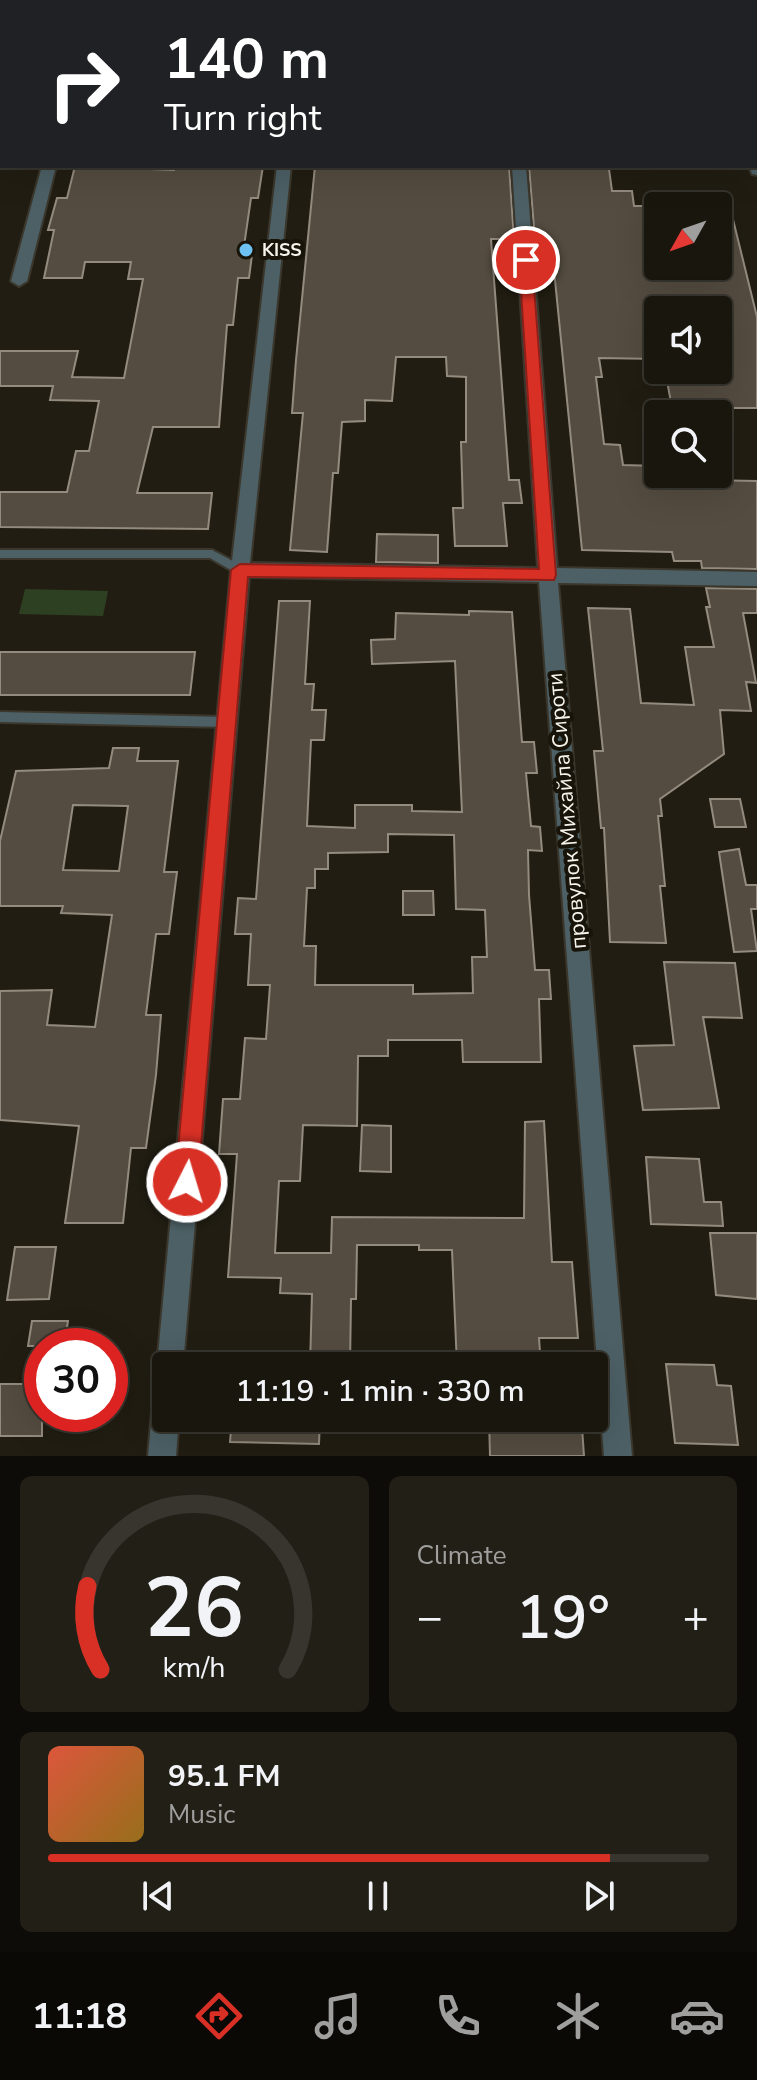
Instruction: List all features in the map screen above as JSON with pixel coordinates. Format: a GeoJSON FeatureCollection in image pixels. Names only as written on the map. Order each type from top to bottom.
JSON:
{"type":"FeatureCollection","features":[{"type":"Feature","properties":{"kind":"street"},"geometry":{"type":"LineString","coordinates":[[19,281],[48,168]]}},
{"type":"Feature","properties":{"kind":"street"},"geometry":{"type":"LineString","coordinates":[[171,1352],[240,570],[284,168]]}},
{"type":"Feature","properties":{"kind":"street","name":"провулок Михайла Сироти"},"geometry":{"type":"LineString","coordinates":[[519,168],[618,1456]]}},
{"type":"Feature","properties":{"kind":"street"},"geometry":{"type":"LineString","coordinates":[[240,570],[757,579]]}},
{"type":"Feature","properties":{"kind":"street"},"geometry":{"type":"LineString","coordinates":[[162,1456],[164,1432]]}},
{"type":"Feature","properties":{"kind":"lane"},"geometry":{"type":"LineString","coordinates":[[0,554],[212,554],[240,570]]}},
{"type":"Feature","properties":{"kind":"lane"},"geometry":{"type":"LineString","coordinates":[[0,717],[228,722]]}},
{"type":"Feature","properties":{"kind":"green space"},"geometry":{"type":"Polygon","coordinates":[[[25,589],[108,591],[103,616],[19,614],[25,589]]]}},
{"type":"Feature","properties":{"kind":"building"},"geometry":{"type":"Polygon","coordinates":[[[74,168],[263,168],[258,198],[251,198],[244,246],[253,247],[249,278],[238,278],[233,325],[227,325],[219,427],[153,427],[137,493],[212,493],[208,529],[0,527],[0,492],[67,492],[76,451],[89,451],[99,401],[50,400],[53,386],[0,386],[0,351],[78,351],[72,377],[124,378],[143,279],[128,279],[131,262],[85,262],[82,278],[44,278],[54,230],[48,230],[57,198],[67,198],[74,168]]]}},
{"type":"Feature","properties":{"kind":"building"},"geometry":{"type":"Polygon","coordinates":[[[315,168],[509,168],[514,239],[491,239],[509,480],[519,480],[522,503],[503,503],[507,546],[455,546],[453,508],[463,508],[461,442],[466,442],[466,377],[447,376],[446,357],[396,357],[392,401],[365,400],[365,421],[342,422],[338,473],[333,473],[327,552],[290,550],[303,413],[292,413],[315,168]]]}},
{"type":"Feature","properties":{"kind":"building"},"geometry":{"type":"Polygon","coordinates":[[[529,168],[609,169],[612,191],[632,191],[634,206],[644,206],[644,280],[732,280],[732,215],[757,317],[757,408],[732,408],[732,400],[671,400],[668,384],[732,384],[732,296],[644,296],[644,359],[599,358],[602,377],[596,377],[604,444],[620,445],[623,465],[644,466],[644,488],[732,488],[732,481],[757,481],[757,569],[702,568],[701,561],[674,561],[672,552],[582,550],[551,240],[535,240],[529,168]]]}},
{"type":"Feature","properties":{"kind":"building"},"geometry":{"type":"Polygon","coordinates":[[[377,534],[438,535],[438,563],[376,562],[377,534]]]}},
{"type":"Feature","properties":{"kind":"building"},"geometry":{"type":"Polygon","coordinates":[[[706,588],[757,589],[757,613],[743,613],[756,683],[746,682],[751,711],[720,710],[724,754],[660,799],[662,816],[658,816],[665,886],[660,886],[666,943],[610,942],[604,828],[601,828],[594,751],[603,751],[588,608],[630,609],[641,703],[694,705],[685,647],[714,647],[706,607],[710,607],[706,588]]]}},
{"type":"Feature","properties":{"kind":"building"},"geometry":{"type":"Polygon","coordinates":[[[279,601],[310,601],[305,684],[314,684],[312,710],[326,710],[324,740],[311,740],[307,826],[355,828],[355,805],[412,805],[412,811],[462,812],[455,661],[372,664],[371,640],[395,639],[396,613],[469,615],[469,611],[512,612],[522,742],[534,742],[537,773],[526,773],[531,826],[540,827],[542,851],[528,850],[535,970],[549,970],[551,999],[539,999],[541,1062],[463,1062],[462,1040],[388,1040],[388,1056],[358,1056],[357,1126],[303,1125],[300,1181],[279,1181],[275,1253],[331,1253],[332,1217],[524,1218],[525,1122],[544,1121],[552,1262],[572,1262],[578,1338],[539,1338],[540,1352],[456,1352],[452,1250],[419,1250],[419,1245],[357,1245],[356,1299],[351,1299],[350,1352],[310,1352],[312,1294],[280,1293],[281,1278],[228,1277],[237,1154],[219,1154],[223,1099],[240,1099],[245,1038],[266,1039],[270,985],[248,985],[251,934],[235,934],[238,898],[256,899],[279,601]],[[388,834],[388,852],[328,853],[328,869],[315,869],[315,888],[307,888],[304,946],[316,946],[315,985],[413,985],[413,994],[473,993],[472,957],[487,957],[485,910],[456,909],[454,835],[388,834]]]}},
{"type":"Feature","properties":{"kind":"building"},"geometry":{"type":"Polygon","coordinates":[[[0,652],[195,652],[190,695],[0,695],[0,652]]]}},
{"type":"Feature","properties":{"kind":"building"},"geometry":{"type":"Polygon","coordinates":[[[113,748],[139,748],[137,761],[178,761],[164,872],[177,872],[169,934],[156,934],[146,1015],[161,1015],[146,1148],[131,1148],[123,1223],[65,1223],[79,1126],[0,1120],[0,991],[52,990],[47,1025],[95,1027],[112,915],[61,913],[63,906],[0,906],[0,841],[16,771],[109,768],[113,748]],[[73,805],[63,870],[119,871],[128,806],[73,805]]]}},
{"type":"Feature","properties":{"kind":"building"},"geometry":{"type":"Polygon","coordinates":[[[710,799],[740,799],[746,827],[715,827],[710,799]]]}},
{"type":"Feature","properties":{"kind":"building"},"geometry":{"type":"Polygon","coordinates":[[[739,849],[746,885],[757,885],[757,909],[751,909],[757,951],[734,952],[719,852],[739,849]]]}},
{"type":"Feature","properties":{"kind":"building"},"geometry":{"type":"Polygon","coordinates":[[[403,891],[433,891],[434,915],[403,915],[403,891]]]}},
{"type":"Feature","properties":{"kind":"building"},"geometry":{"type":"Polygon","coordinates":[[[664,962],[735,963],[742,1018],[703,1017],[719,1108],[643,1110],[634,1046],[674,1045],[664,962]]]}},
{"type":"Feature","properties":{"kind":"building"},"geometry":{"type":"Polygon","coordinates":[[[362,1125],[391,1126],[391,1172],[360,1171],[362,1125]]]}},
{"type":"Feature","properties":{"kind":"building"},"geometry":{"type":"Polygon","coordinates":[[[646,1157],[699,1159],[704,1202],[721,1202],[723,1226],[651,1224],[646,1157]]]}},
{"type":"Feature","properties":{"kind":"building"},"geometry":{"type":"Polygon","coordinates":[[[710,1233],[757,1233],[757,1299],[716,1295],[710,1233]]]}},
{"type":"Feature","properties":{"kind":"building"},"geometry":{"type":"Polygon","coordinates":[[[15,1247],[56,1247],[49,1299],[7,1300],[15,1247]]]}},
{"type":"Feature","properties":{"kind":"building"},"geometry":{"type":"Polygon","coordinates":[[[32,1321],[68,1321],[67,1328],[31,1328],[32,1321]]]}},
{"type":"Feature","properties":{"kind":"building"},"geometry":{"type":"Polygon","coordinates":[[[666,1364],[714,1365],[717,1385],[731,1386],[738,1445],[675,1443],[666,1364]]]}},
{"type":"Feature","properties":{"kind":"building"},"geometry":{"type":"Polygon","coordinates":[[[0,1384],[24,1384],[24,1432],[42,1432],[42,1436],[0,1436],[0,1384]]]}},
{"type":"Feature","properties":{"kind":"building"},"geometry":{"type":"Polygon","coordinates":[[[231,1432],[319,1432],[319,1444],[230,1442],[231,1432]]]}},
{"type":"Feature","properties":{"kind":"building"},"geometry":{"type":"Polygon","coordinates":[[[489,1432],[582,1432],[584,1456],[490,1456],[489,1432]]]}},
{"type":"Feature","properties":{"kind":"place","name":"KISS"},"geometry":{"type":"Point","coordinates":[246,250]}},
{"type":"Feature","properties":{"kind":"route"},"geometry":{"type":"LineString","coordinates":[[187,1182],[240,570],[548,575],[526,260]]}}]}
